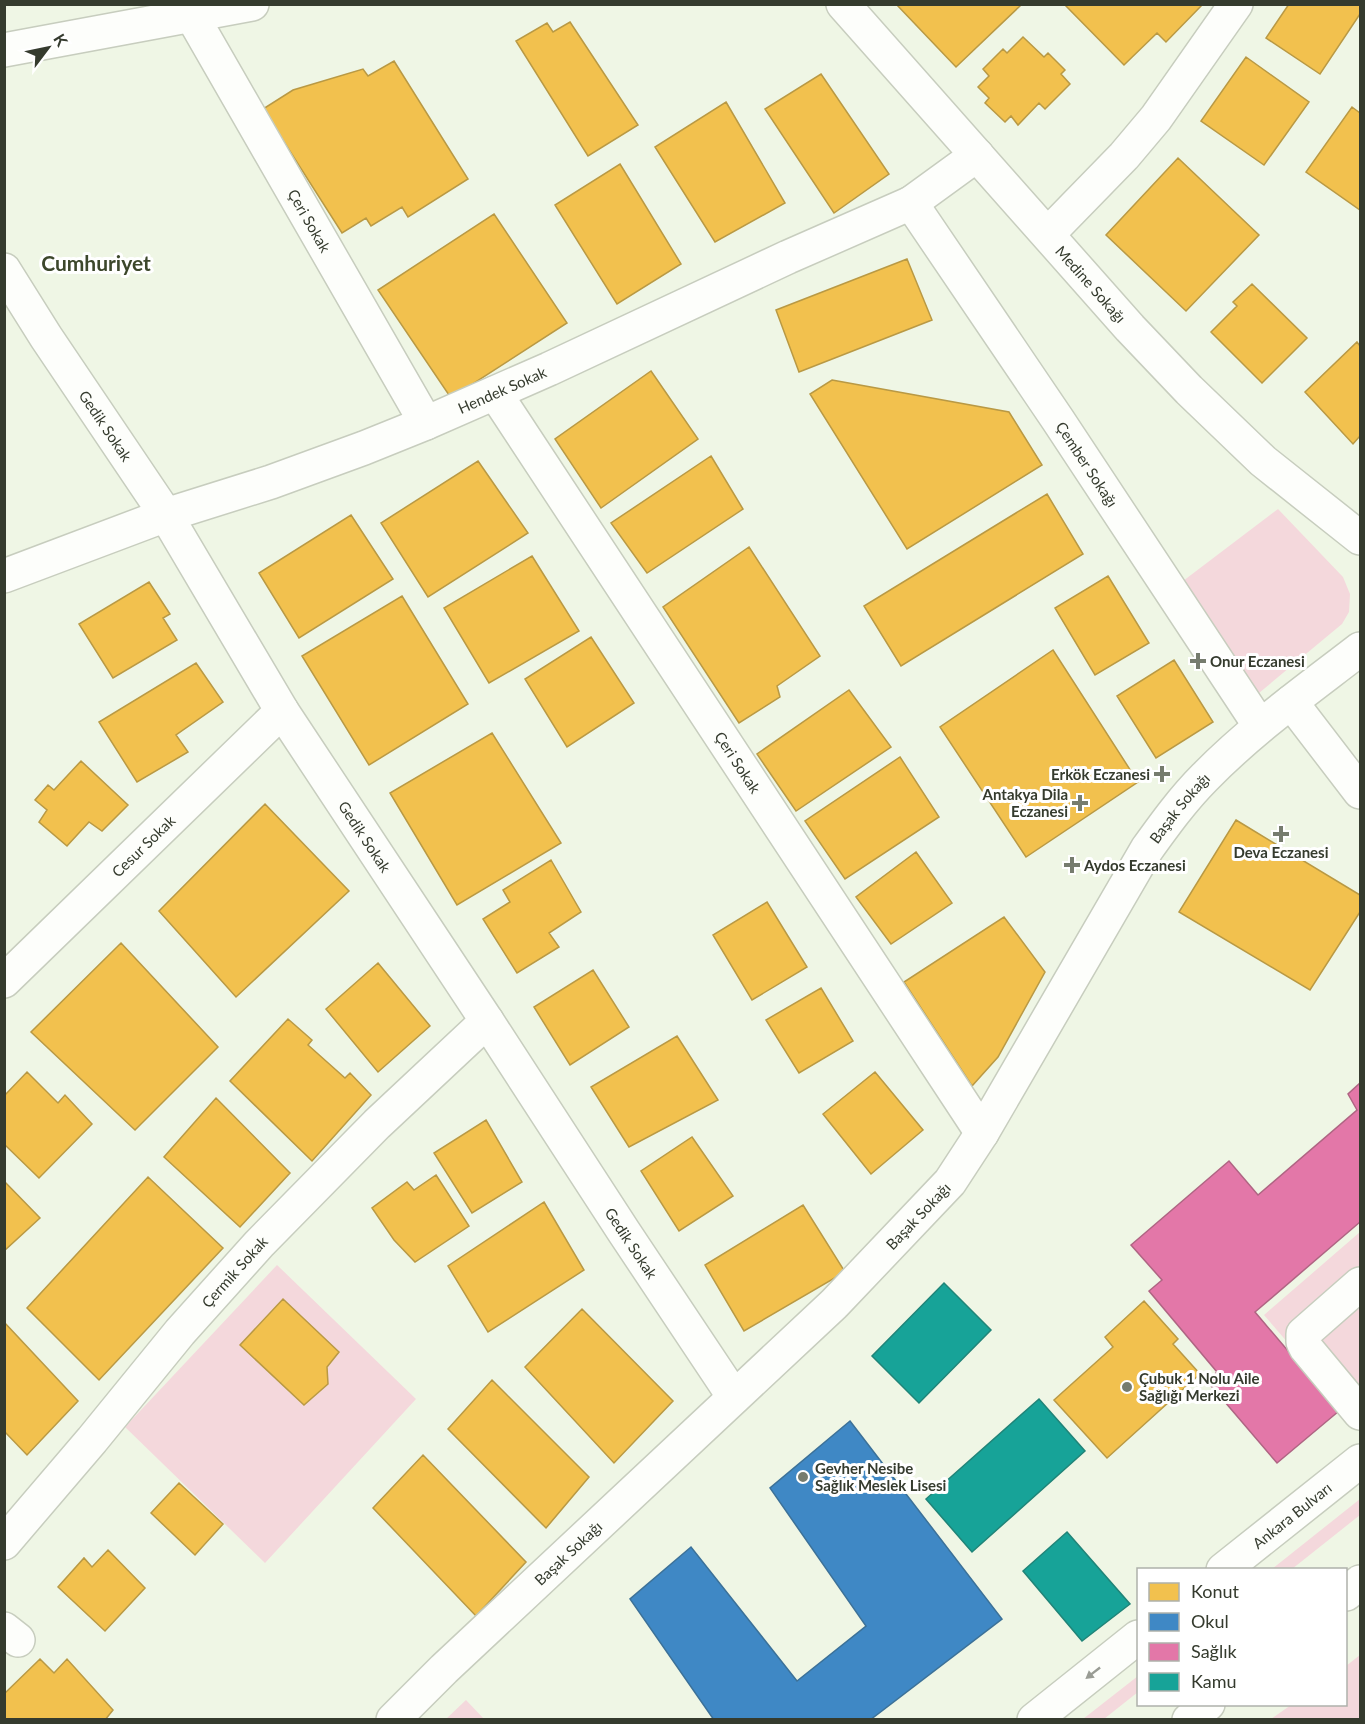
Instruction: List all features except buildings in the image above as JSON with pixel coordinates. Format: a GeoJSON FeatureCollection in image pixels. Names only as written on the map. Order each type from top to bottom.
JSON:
{"type":"FeatureCollection","features":[{"type":"Feature","properties":{"kind":"street"},"geometry":{"type":"LineString","coordinates":[[4,50],[252,4]]}},
{"type":"Feature","properties":{"kind":"street","name":"Medine Sokağı"},"geometry":{"type":"LineString","coordinates":[[843,4],[1131,328],[1197,398],[1263,461],[1360,538]]}},
{"type":"Feature","properties":{"kind":"street"},"geometry":{"type":"LineString","coordinates":[[1048,234],[1124,156],[1156,118],[1236,4]]}},
{"type":"Feature","properties":{"kind":"street","name":"Çeri Sokak"},"geometry":{"type":"LineString","coordinates":[[192,16],[426,423]]}},
{"type":"Feature","properties":{"kind":"street","name":"Hendek Sokak"},"geometry":{"type":"LineString","coordinates":[[4,576],[166,515],[271,482],[426,423],[911,203],[977,155]]}},
{"type":"Feature","properties":{"kind":"street","name":"Çember Sokağı"},"geometry":{"type":"LineString","coordinates":[[911,203],[1065,430],[1260,726]]}},
{"type":"Feature","properties":{"kind":"street","name":"Gedik Sokak"},"geometry":{"type":"LineString","coordinates":[[4,270],[46,337],[166,515],[282,711],[734,1397]]}},
{"type":"Feature","properties":{"kind":"street","name":"Çeri Sokak"},"geometry":{"type":"LineString","coordinates":[[495,393],[982,1133]]}},
{"type":"Feature","properties":{"kind":"street","name":"Başak Sokağı"},"geometry":{"type":"LineString","coordinates":[[393,1719],[834,1304],[950,1182],[982,1133],[1147,849],[1175,811],[1204,778],[1260,726],[1360,649]]}},
{"type":"Feature","properties":{"kind":"street"},"geometry":{"type":"LineString","coordinates":[[1291,702],[1360,792]]}},
{"type":"Feature","properties":{"kind":"street","name":"Cesur Sokak"},"geometry":{"type":"LineString","coordinates":[[4,981],[282,711]]}},
{"type":"Feature","properties":{"kind":"street","name":"Çermik Sokak"},"geometry":{"type":"LineString","coordinates":[[8,1532],[92,1440],[180,1332],[259,1244],[377,1124],[487,1022]]}},
{"type":"Feature","properties":{"kind":"street"},"geometry":{"type":"LineString","coordinates":[[1360,1284],[1303,1334],[1306,1348],[1360,1413]]}},
{"type":"Feature","properties":{"kind":"street","name":"Ankara Bulvarı"},"geometry":{"type":"LineString","coordinates":[[1224,1568],[1360,1461]]}},
{"type":"Feature","properties":{"kind":"street"},"geometry":{"type":"LineString","coordinates":[[1347,1593],[1360,1582]]}},
{"type":"Feature","properties":{"kind":"street"},"geometry":{"type":"LineString","coordinates":[[1034,1719],[1137,1637]]}},
{"type":"Feature","properties":{"kind":"street"},"geometry":{"type":"LineString","coordinates":[[1189,1719],[1205,1706]]}},
{"type":"Feature","properties":{"kind":"shaded area"},"geometry":{"type":"Polygon","coordinates":[[[1278,509],[1343,577],[1350,594],[1349,612],[1342,624],[1259,693],[1183,581],[1278,509]]]}},
{"type":"Feature","properties":{"kind":"shaded area"},"geometry":{"type":"Polygon","coordinates":[[[1360,1232],[1360,1422],[1358,1424],[1264,1315],[1360,1232]]]}},
{"type":"Feature","properties":{"kind":"shaded area"},"geometry":{"type":"Polygon","coordinates":[[[277,1265],[416,1399],[265,1563],[125,1427],[277,1265]]]}},
{"type":"Feature","properties":{"kind":"shaded area"},"geometry":{"type":"Polygon","coordinates":[[[1360,1499],[1360,1515],[1293,1568],[1273,1568],[1360,1499]]]}},
{"type":"Feature","properties":{"kind":"shaded area"},"geometry":{"type":"Polygon","coordinates":[[[1360,1655],[1360,1719],[1271,1719],[1290,1706],[1347,1706],[1347,1665],[1360,1655]]]}},
{"type":"Feature","properties":{"kind":"shaded area"},"geometry":{"type":"Polygon","coordinates":[[[1137,1677],[1137,1693],[1104,1719],[1083,1719],[1137,1677]]]}},
{"type":"Feature","properties":{"kind":"shaded area"},"geometry":{"type":"Polygon","coordinates":[[[466,1700],[484,1719],[446,1719],[466,1700]]]}},
{"type":"Feature","properties":{"kind":"place","name":"Onur Eczanesi"},"geometry":{"type":"Point","coordinates":[1198,661]}},
{"type":"Feature","properties":{"kind":"place","name":"Erkök Eczanesi"},"geometry":{"type":"Point","coordinates":[1162,774]}},
{"type":"Feature","properties":{"kind":"place","name":"Antakya Dila Eczanesi"},"geometry":{"type":"Point","coordinates":[1080,803]}},
{"type":"Feature","properties":{"kind":"place","name":"Deva Eczanesi"},"geometry":{"type":"Point","coordinates":[1281,834]}},
{"type":"Feature","properties":{"kind":"place","name":"Aydos Eczanesi"},"geometry":{"type":"Point","coordinates":[1072,865]}},
{"type":"Feature","properties":{"kind":"place","name":"Çubuk 1 Nolu Aile Sağlığı Merkezi"},"geometry":{"type":"Point","coordinates":[1127,1387]}},
{"type":"Feature","properties":{"kind":"place","name":"Gevher Nesibe Sağlık Meslek Lisesi"},"geometry":{"type":"Point","coordinates":[803,1477]}},
{"type":"Feature","properties":{"kind":"district","name":"Cumhuriyet"},"geometry":{"type":"Point","coordinates":[96,262]}}]}
